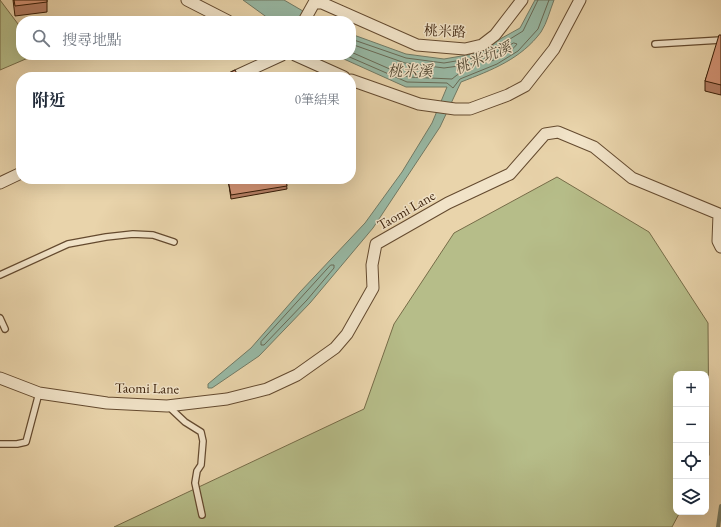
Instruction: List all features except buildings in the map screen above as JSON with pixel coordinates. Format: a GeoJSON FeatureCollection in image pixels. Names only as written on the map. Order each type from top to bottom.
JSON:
{"type":"FeatureCollection","features":[{"type":"Feature","properties":{"kind":"street"},"geometry":{"type":"LineString","coordinates":[[187,0],[218,16]]}},
{"type":"Feature","properties":{"kind":"street","name":"桃米路"},"geometry":{"type":"LineString","coordinates":[[356,18],[417,45],[465,49],[482,45],[495,35],[522,0]]}},
{"type":"Feature","properties":{"kind":"street"},"geometry":{"type":"LineString","coordinates":[[356,82],[419,104],[455,109],[470,109],[508,95],[524,86],[554,49],[580,0]]}},
{"type":"Feature","properties":{"kind":"street","name":"桃米路"},"geometry":{"type":"LineString","coordinates":[[306,16],[314,3],[322,3],[351,16]]}},
{"type":"Feature","properties":{"kind":"street"},"geometry":{"type":"LineString","coordinates":[[245,72],[271,60]]}},
{"type":"Feature","properties":{"kind":"street"},"geometry":{"type":"LineString","coordinates":[[306,60],[333,72]]}},
{"type":"Feature","properties":{"kind":"street","name":"Taomi Lane"},"geometry":{"type":"LineString","coordinates":[[0,378],[39,394],[107,403],[167,406],[228,399],[267,389],[297,375],[335,348],[347,334],[372,288],[372,265],[376,244],[448,203],[510,174],[545,134],[558,132],[578,139],[594,147],[632,178],[720,214],[718,241],[721,247]]}},
{"type":"Feature","properties":{"kind":"street"},"geometry":{"type":"LineString","coordinates":[[0,183],[16,175]]}},
{"type":"Feature","properties":{"kind":"lane"},"geometry":{"type":"LineString","coordinates":[[655,44],[721,40]]}},
{"type":"Feature","properties":{"kind":"lane"},"geometry":{"type":"LineString","coordinates":[[0,275],[68,244],[133,234],[153,235],[174,242]]}},
{"type":"Feature","properties":{"kind":"lane"},"geometry":{"type":"LineString","coordinates":[[0,318],[5,329]]}},
{"type":"Feature","properties":{"kind":"lane"},"geometry":{"type":"LineString","coordinates":[[0,444],[17,444],[26,442],[39,394]]}},
{"type":"Feature","properties":{"kind":"lane"},"geometry":{"type":"LineString","coordinates":[[167,406],[185,422],[201,432],[203,441],[200,465],[197,471],[195,483],[202,515]]}},
{"type":"Feature","properties":{"kind":"green space"},"geometry":{"type":"Polygon","coordinates":[[[0,0],[16,21],[16,60],[23,60],[0,70],[0,0]]]}},
{"type":"Feature","properties":{"kind":"green space"},"geometry":{"type":"Polygon","coordinates":[[[557,177],[649,232],[708,323],[708,371],[673,371],[673,515],[678,515],[672,527],[114,527],[364,409],[394,324],[454,233],[557,177]]]}},
{"type":"Feature","properties":{"kind":"water"},"geometry":{"type":"Polygon","coordinates":[[[243,0],[284,0],[311,16],[265,16],[243,0]]]}},
{"type":"Feature","properties":{"kind":"water","name":"桃米溪"},"geometry":{"type":"Polygon","coordinates":[[[535,0],[554,0],[547,21],[541,32],[524,50],[505,63],[461,82],[440,127],[373,228],[310,303],[259,356],[212,388],[208,388],[208,384],[251,348],[300,292],[365,223],[402,172],[432,123],[447,87],[406,87],[346,60],[356,60],[356,36],[406,54],[444,59],[473,54],[520,28],[535,0]]]}},
{"type":"Feature","properties":{"kind":"waterway"},"geometry":{"type":"LineString","coordinates":[[718,527],[721,506]]}},
{"type":"Feature","properties":{"kind":"water label","name":"桃米坑溪"},"geometry":{"type":"Point","coordinates":[483,58]}}]}
